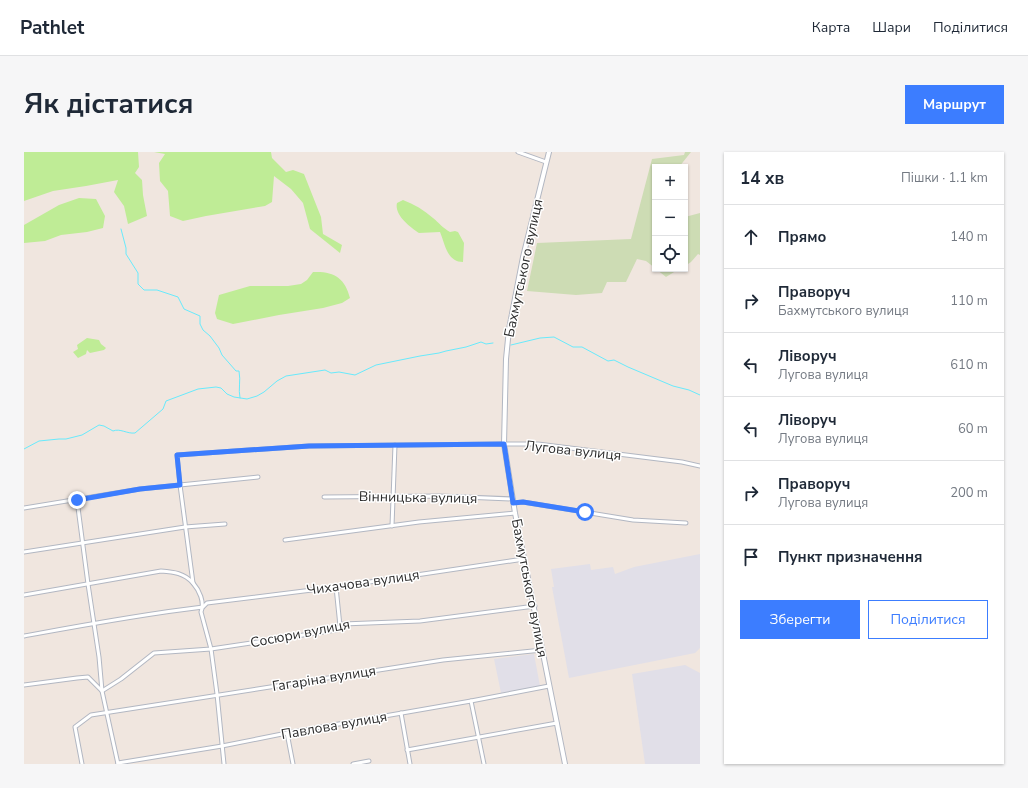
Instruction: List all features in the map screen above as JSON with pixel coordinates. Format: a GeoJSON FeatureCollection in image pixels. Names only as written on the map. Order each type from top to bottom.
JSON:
{"type":"FeatureCollection","features":[{"type":"Feature","properties":{"kind":"main road","name":"Бахмутського вулиця"},"geometry":{"type":"LineString","coordinates":[[549,152],[523,257],[510,329],[506,359],[504,444],[515,513],[565,764]]}},
{"type":"Feature","properties":{"kind":"street"},"geometry":{"type":"LineString","coordinates":[[518,152],[546,162]]}},
{"type":"Feature","properties":{"kind":"street","name":"Лугова вулиця"},"geometry":{"type":"LineString","coordinates":[[180,485],[177,455],[309,446],[538,444],[682,462],[700,466]]}},
{"type":"Feature","properties":{"kind":"street"},"geometry":{"type":"LineString","coordinates":[[392,526],[395,445]]}},
{"type":"Feature","properties":{"kind":"street"},"geometry":{"type":"LineString","coordinates":[[24,508],[140,489],[258,477]]}},
{"type":"Feature","properties":{"kind":"street"},"geometry":{"type":"LineString","coordinates":[[180,485],[193,583]]}},
{"type":"Feature","properties":{"kind":"street","name":"Вінницька вулиця"},"geometry":{"type":"LineString","coordinates":[[324,497],[440,496],[513,501],[633,520],[686,523]]}},
{"type":"Feature","properties":{"kind":"street"},"geometry":{"type":"LineString","coordinates":[[77,500],[99,657],[102,691],[118,764]]}},
{"type":"Feature","properties":{"kind":"street"},"geometry":{"type":"LineString","coordinates":[[285,540],[392,526],[515,513]]}},
{"type":"Feature","properties":{"kind":"street"},"geometry":{"type":"LineString","coordinates":[[24,552],[185,527],[225,524]]}},
{"type":"Feature","properties":{"kind":"street","name":"Чихачова вулиця"},"geometry":{"type":"LineString","coordinates":[[24,636],[168,611],[203,607],[207,603],[336,587],[524,559]]}},
{"type":"Feature","properties":{"kind":"street"},"geometry":{"type":"LineString","coordinates":[[24,595],[161,571],[174,572],[187,576],[198,589],[203,607],[201,612],[211,649],[224,764]]}},
{"type":"Feature","properties":{"kind":"street"},"geometry":{"type":"LineString","coordinates":[[336,587],[340,626]]}},
{"type":"Feature","properties":{"kind":"street","name":"Сосюри вулиця"},"geometry":{"type":"LineString","coordinates":[[102,691],[121,679],[154,653],[211,649],[336,630],[343,624],[420,621],[534,606]]}},
{"type":"Feature","properties":{"kind":"street","name":"Гагаріна вулиця"},"geometry":{"type":"LineString","coordinates":[[82,764],[75,726],[91,714],[443,660],[542,650]]}},
{"type":"Feature","properties":{"kind":"street"},"geometry":{"type":"LineString","coordinates":[[24,685],[88,677],[102,691]]}},
{"type":"Feature","properties":{"kind":"street","name":"Павлова вулиця"},"geometry":{"type":"LineString","coordinates":[[118,764],[549,686]]}},
{"type":"Feature","properties":{"kind":"street"},"geometry":{"type":"LineString","coordinates":[[471,701],[484,764]]}},
{"type":"Feature","properties":{"kind":"street"},"geometry":{"type":"LineString","coordinates":[[401,713],[410,764]]}},
{"type":"Feature","properties":{"kind":"street"},"geometry":{"type":"LineString","coordinates":[[407,750],[557,724]]}},
{"type":"Feature","properties":{"kind":"street"},"geometry":{"type":"LineString","coordinates":[[287,733],[293,764]]}},
{"type":"Feature","properties":{"kind":"street"},"geometry":{"type":"LineString","coordinates":[[353,764],[369,761]]}},
{"type":"Feature","properties":{"kind":"shaded area"},"geometry":{"type":"Polygon","coordinates":[[[700,554],[700,648],[695,653],[569,678],[552,587],[554,587],[551,569],[590,564],[591,570],[613,567],[615,574],[634,567],[700,554]]]}},
{"type":"Feature","properties":{"kind":"shaded area"},"geometry":{"type":"Polygon","coordinates":[[[534,654],[540,686],[501,693],[494,659],[534,654]]]}},
{"type":"Feature","properties":{"kind":"shaded area"},"geometry":{"type":"Polygon","coordinates":[[[685,665],[700,673],[700,764],[645,764],[632,674],[685,665]]]}},
{"type":"Feature","properties":{"kind":"green space"},"geometry":{"type":"Polygon","coordinates":[[[24,152],[138,152],[139,167],[135,173],[142,180],[147,216],[128,224],[124,206],[114,192],[118,180],[53,191],[24,201],[24,152]]]}},
{"type":"Feature","properties":{"kind":"green space"},"geometry":{"type":"Polygon","coordinates":[[[154,152],[271,152],[272,158],[286,172],[293,170],[304,174],[321,217],[323,234],[342,245],[340,253],[310,229],[303,203],[291,189],[274,176],[272,202],[265,206],[183,221],[170,216],[168,191],[160,181],[159,163],[165,154],[154,152]]]}},
{"type":"Feature","properties":{"kind":"green space"},"geometry":{"type":"Polygon","coordinates":[[[685,152],[691,152],[681,164],[652,164],[652,266],[646,261],[637,259],[626,282],[607,282],[602,293],[576,295],[527,291],[537,243],[631,239],[652,159],[684,155],[685,152]]]}},
{"type":"Feature","properties":{"kind":"green space"},"geometry":{"type":"Polygon","coordinates":[[[79,198],[96,199],[105,216],[103,228],[87,232],[61,235],[45,241],[24,243],[24,225],[59,205],[79,198]]]}},
{"type":"Feature","properties":{"kind":"green space"},"geometry":{"type":"Polygon","coordinates":[[[403,200],[415,205],[430,215],[450,232],[458,232],[464,243],[463,262],[453,259],[450,256],[447,252],[440,232],[419,233],[400,216],[397,203],[403,200]]]}},
{"type":"Feature","properties":{"kind":"green space"},"geometry":{"type":"Polygon","coordinates":[[[700,213],[700,255],[698,254],[688,264],[688,236],[688,216],[700,213]]]}},
{"type":"Feature","properties":{"kind":"green space"},"geometry":{"type":"Polygon","coordinates":[[[313,272],[327,273],[338,277],[345,285],[350,298],[342,303],[323,308],[233,324],[217,319],[215,313],[219,295],[250,286],[288,286],[301,284],[307,280],[313,272]]]}},
{"type":"Feature","properties":{"kind":"green space"},"geometry":{"type":"Polygon","coordinates":[[[660,272],[674,272],[666,277],[660,272]]]}},
{"type":"Feature","properties":{"kind":"green space"},"geometry":{"type":"Polygon","coordinates":[[[87,338],[99,340],[106,348],[104,350],[90,353],[87,350],[86,354],[78,358],[73,352],[78,349],[77,345],[87,338]]]}},
{"type":"Feature","properties":{"kind":"waterway"},"geometry":{"type":"LineString","coordinates":[[121,229],[126,254],[138,273],[138,284],[144,290],[157,290],[178,297],[184,309],[200,316],[200,324],[203,330],[210,336],[219,348],[222,355],[236,371],[239,371],[240,398]]}},
{"type":"Feature","properties":{"kind":"waterway"},"geometry":{"type":"LineString","coordinates":[[511,345],[540,338],[554,337],[573,347],[582,347],[608,361],[614,360],[673,386],[689,390],[700,395]]}},
{"type":"Feature","properties":{"kind":"waterway"},"geometry":{"type":"LineString","coordinates":[[24,449],[39,441],[66,439],[82,435],[99,425],[113,431],[118,430],[135,433],[163,409],[166,401],[198,389],[216,387],[221,388],[227,394],[234,397],[247,399],[264,392],[277,381],[286,376],[325,370],[331,373],[339,372],[355,375],[376,365],[439,353],[481,342],[486,344],[493,343]]}},
{"type":"Feature","properties":{"kind":"route"},"geometry":{"type":"LineString","coordinates":[[77,500],[140,489],[180,485],[177,455],[309,446],[504,444],[513,503],[523,502],[585,512]]}}]}
